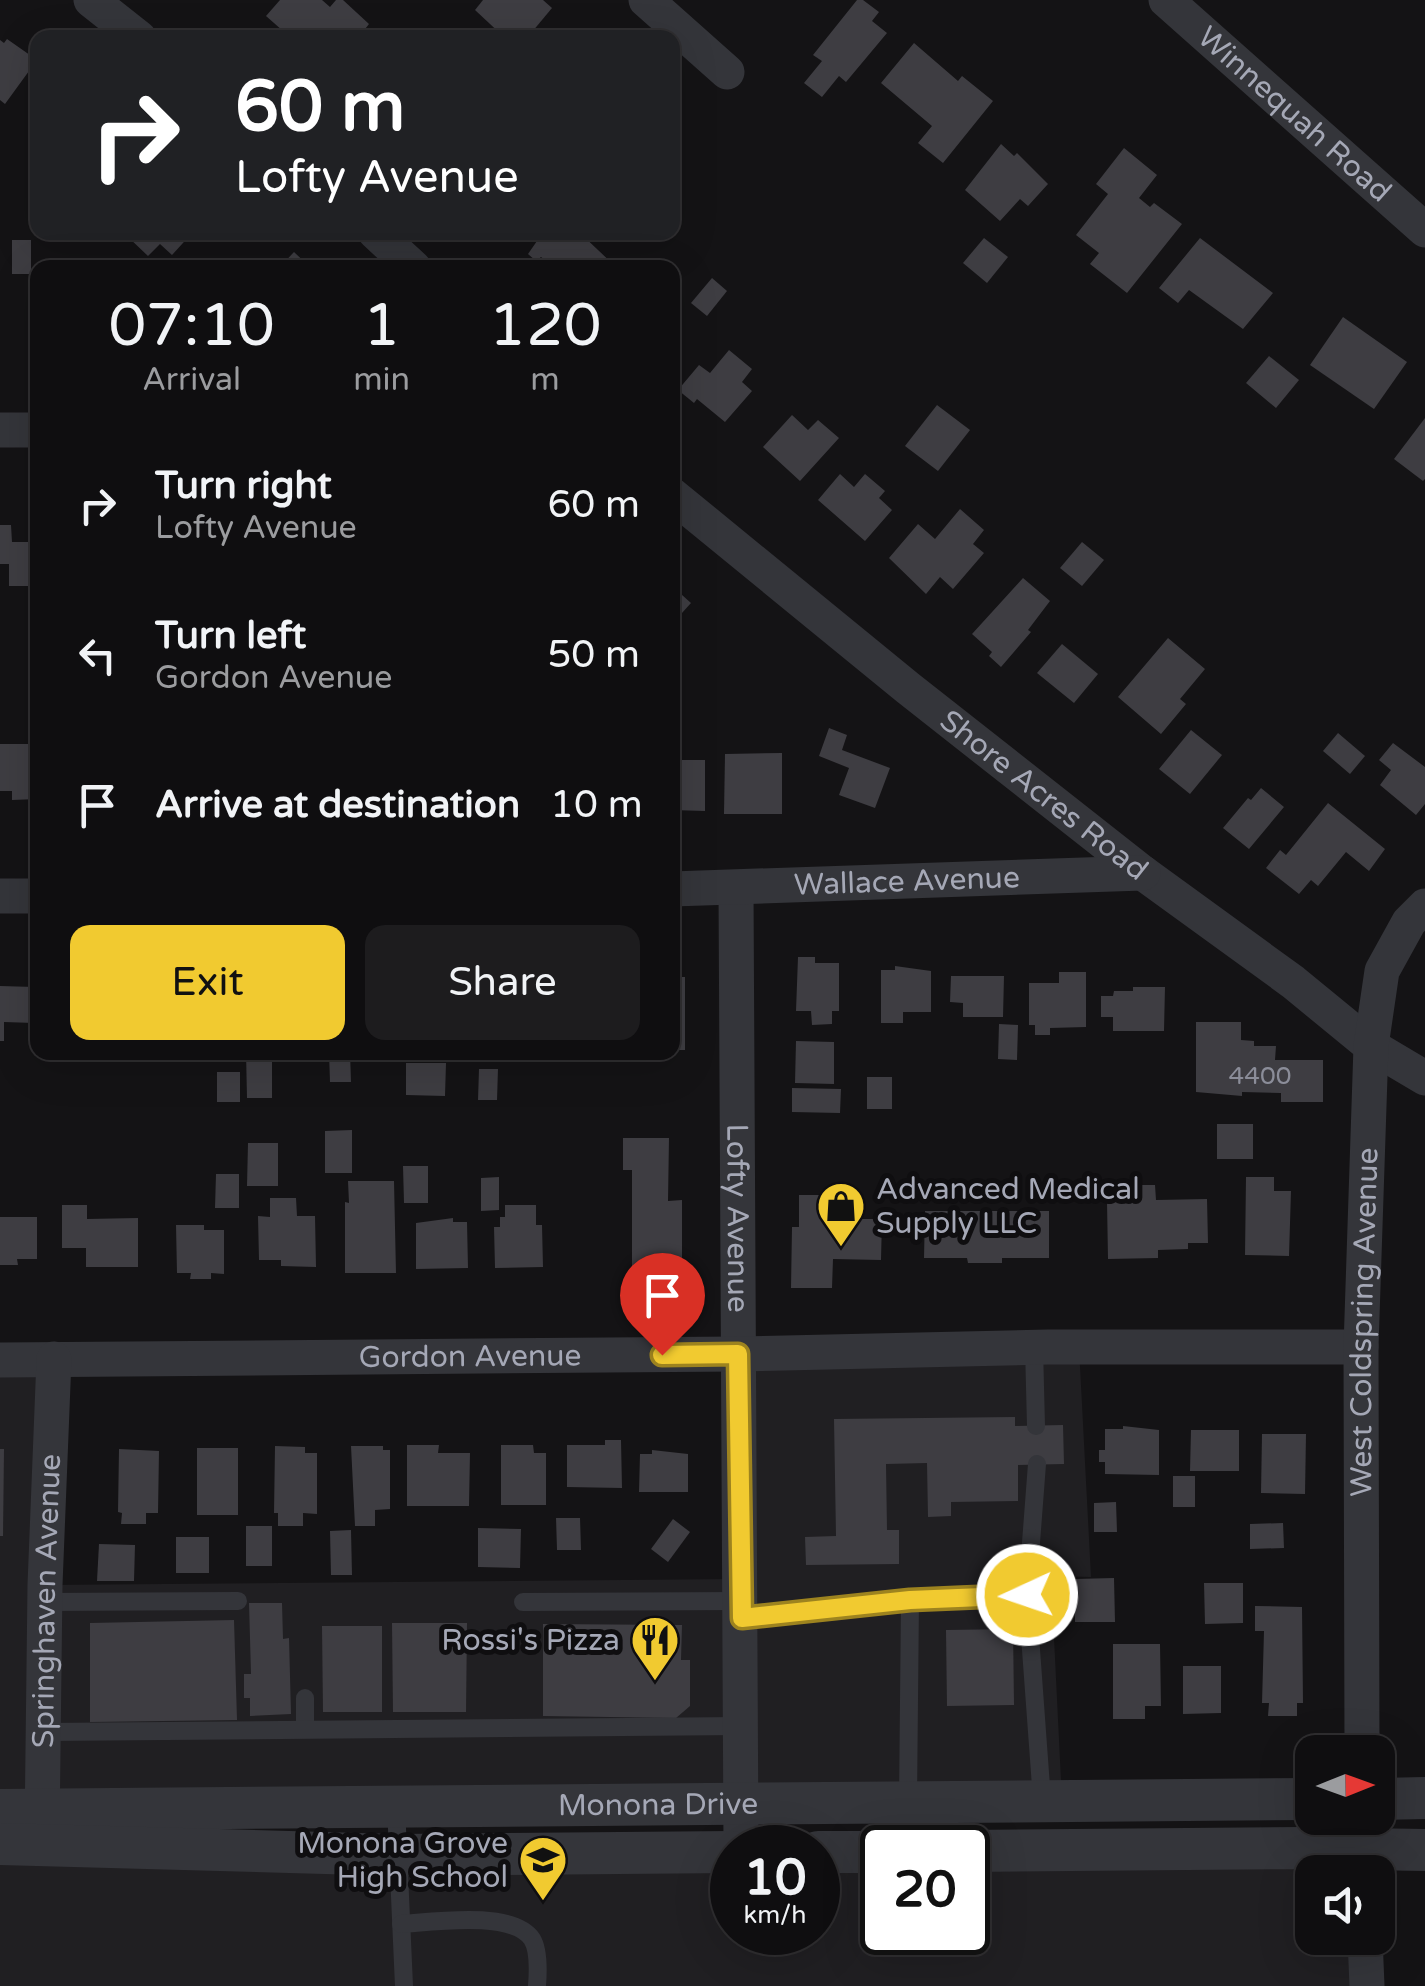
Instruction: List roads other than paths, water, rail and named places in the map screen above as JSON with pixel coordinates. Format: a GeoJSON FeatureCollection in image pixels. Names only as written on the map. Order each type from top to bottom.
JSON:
{"type":"FeatureCollection","features":[{"type":"Feature","properties":{"kind":"street"},"geometry":{"type":"LineString","coordinates":[[91,0],[129,30]]}},
{"type":"Feature","properties":{"kind":"street"},"geometry":{"type":"LineString","coordinates":[[646,0],[728,72]]}},
{"type":"Feature","properties":{"kind":"street","name":"Winnequah Road"},"geometry":{"type":"LineString","coordinates":[[1166,0],[1425,230]]}},
{"type":"Feature","properties":{"kind":"street"},"geometry":{"type":"LineString","coordinates":[[384,240],[405,260]]}},
{"type":"Feature","properties":{"kind":"street"},"geometry":{"type":"LineString","coordinates":[[0,430],[30,430]]}},
{"type":"Feature","properties":{"kind":"street","name":"Shore Acres Road"},"geometry":{"type":"LineString","coordinates":[[680,503],[1142,873],[1293,982],[1371,1046],[1425,1078]]}},
{"type":"Feature","properties":{"kind":"street","name":"Wallace Avenue"},"geometry":{"type":"LineString","coordinates":[[680,889],[1142,873]]}},
{"type":"Feature","properties":{"kind":"street","name":"Lofty Avenue"},"geometry":{"type":"LineString","coordinates":[[736,888],[741,1825]]}},
{"type":"Feature","properties":{"kind":"street"},"geometry":{"type":"LineString","coordinates":[[0,896],[30,896]]}},
{"type":"Feature","properties":{"kind":"street","name":"West Coldspring Avenue"},"geometry":{"type":"LineString","coordinates":[[1362,1735],[1362,1347],[1371,1046],[1382,971],[1409,922],[1425,906]]}},
{"type":"Feature","properties":{"kind":"street","name":"Gordon Avenue"},"geometry":{"type":"LineString","coordinates":[[0,1360],[738,1354],[1034,1347],[1362,1347]]}},
{"type":"Feature","properties":{"kind":"street","name":"Springhaven Avenue"},"geometry":{"type":"LineString","coordinates":[[28,1832],[45,1732],[45,1602],[54,1359]]}},
{"type":"Feature","properties":{"kind":"street"},"geometry":{"type":"LineString","coordinates":[[1395,1798],[1425,1798]]}},
{"type":"Feature","properties":{"kind":"street","name":"Monona Drive"},"geometry":{"type":"LineString","coordinates":[[28,1832],[396,1806],[1295,1799]]}},
{"type":"Feature","properties":{"kind":"street","name":"Monona Drive"},"geometry":{"type":"LineString","coordinates":[[0,1810],[28,1832],[396,1855],[710,1852]]}},
{"type":"Feature","properties":{"kind":"street"},"geometry":{"type":"LineString","coordinates":[[990,1851],[1363,1847],[1425,1850]]}},
{"type":"Feature","properties":{"kind":"street"},"geometry":{"type":"LineString","coordinates":[[1366,1955],[1367,1986]]}},
{"type":"Feature","properties":{"kind":"lane"},"geometry":{"type":"LineString","coordinates":[[1034,1347],[1036,1426]]}},
{"type":"Feature","properties":{"kind":"lane"},"geometry":{"type":"LineString","coordinates":[[1037,1464],[1027,1595],[1042,1801]]}},
{"type":"Feature","properties":{"kind":"lane"},"geometry":{"type":"LineString","coordinates":[[523,1602],[742,1609],[1027,1595]]}},
{"type":"Feature","properties":{"kind":"lane"},"geometry":{"type":"LineString","coordinates":[[45,1602],[238,1600]]}},
{"type":"Feature","properties":{"kind":"lane"},"geometry":{"type":"LineString","coordinates":[[908,1802],[910,1600]]}},
{"type":"Feature","properties":{"kind":"lane"},"geometry":{"type":"LineString","coordinates":[[304,1698],[304,1730]]}},
{"type":"Feature","properties":{"kind":"lane"},"geometry":{"type":"LineString","coordinates":[[45,1732],[742,1726]]}},
{"type":"Feature","properties":{"kind":"lane"},"geometry":{"type":"LineString","coordinates":[[396,1806],[404,1986]]}},
{"type":"Feature","properties":{"kind":"lane"},"geometry":{"type":"LineString","coordinates":[[401,1924],[488,1920],[507,1923],[528,1934],[534,1942],[537,1986]]}},
{"type":"Feature","properties":{"kind":"place","name":"Advanced Medical Supply LLC"},"geometry":{"type":"Point","coordinates":[841,1248]}},
{"type":"Feature","properties":{"kind":"place","name":"Rossi's Pizza"},"geometry":{"type":"Point","coordinates":[655,1682]}},
{"type":"Feature","properties":{"kind":"place","name":"Monona Grove High School"},"geometry":{"type":"Point","coordinates":[543,1902]}}]}
